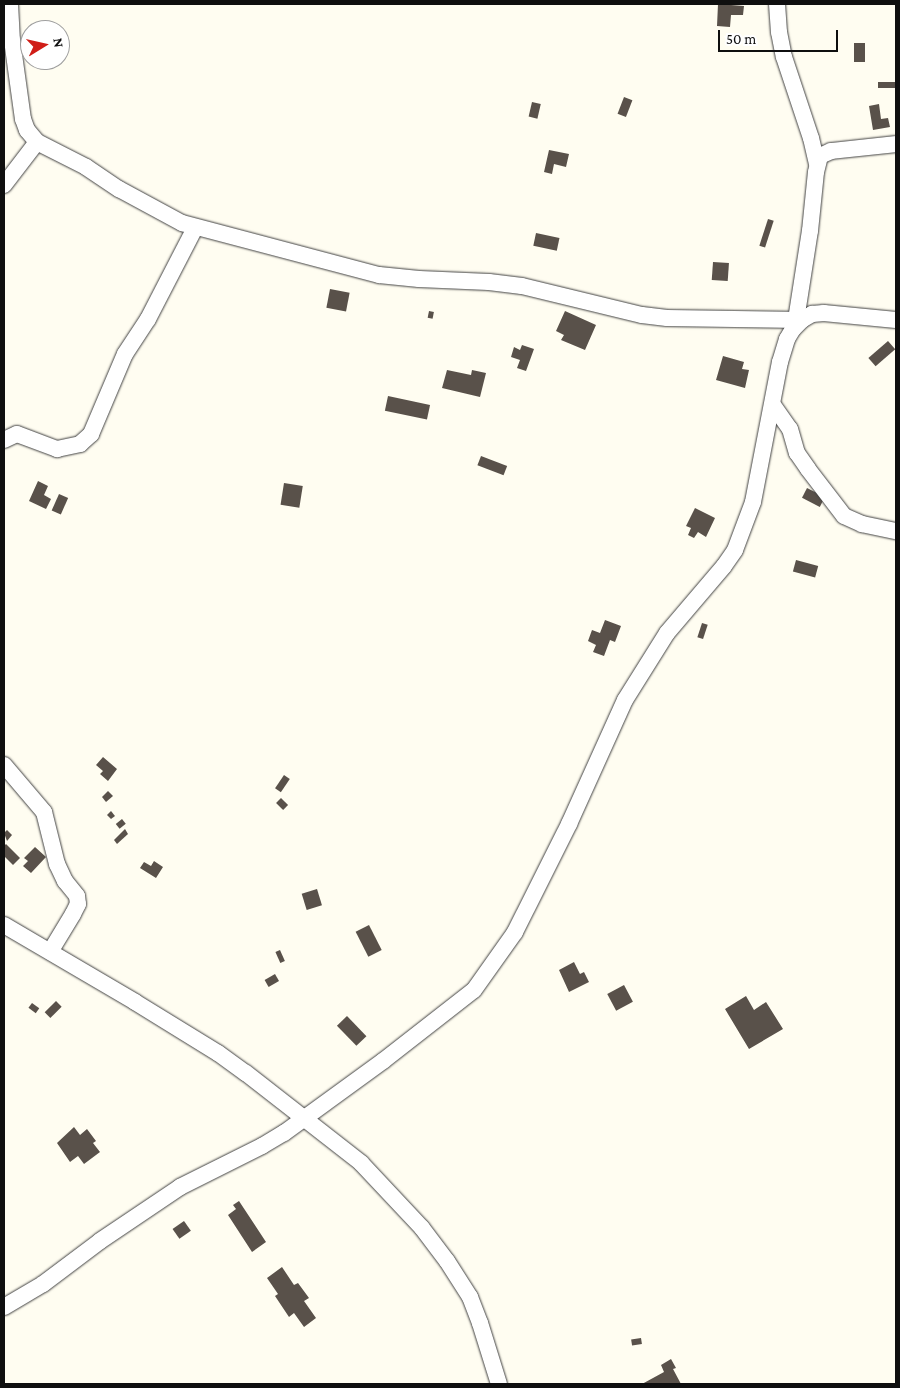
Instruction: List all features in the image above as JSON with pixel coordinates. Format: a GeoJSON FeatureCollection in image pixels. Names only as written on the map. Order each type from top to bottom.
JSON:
{"type":"FeatureCollection","features":[{"type":"Feature","properties":{"kind":"street"},"geometry":{"type":"LineString","coordinates":[[10,4],[8,42],[23,119],[27,130],[37,142],[86,167],[153,209],[195,228],[250,240],[379,275],[490,282],[522,286],[642,315],[667,318],[799,320],[812,314],[824,313],[896,320]]}},
{"type":"Feature","properties":{"kind":"street"},"geometry":{"type":"LineString","coordinates":[[777,4],[779,32],[784,57],[811,138],[817,164]]}},
{"type":"Feature","properties":{"kind":"street"},"geometry":{"type":"LineString","coordinates":[[4,185],[37,142]]}},
{"type":"Feature","properties":{"kind":"street"},"geometry":{"type":"LineString","coordinates":[[4,1307],[43,1284],[100,1241],[180,1187],[262,1146],[383,1061],[474,990],[501,953],[537,891],[625,700],[667,633],[735,550],[753,502],[780,362],[787,339],[799,320],[817,164],[820,156],[831,151],[896,144]]}},
{"type":"Feature","properties":{"kind":"street"},"geometry":{"type":"LineString","coordinates":[[4,440],[17,434],[57,449],[80,444],[91,434],[126,354],[148,319],[195,228]]}},
{"type":"Feature","properties":{"kind":"street"},"geometry":{"type":"LineString","coordinates":[[773,405],[790,429],[797,453],[844,516],[862,524],[896,531]]}},
{"type":"Feature","properties":{"kind":"street"},"geometry":{"type":"LineString","coordinates":[[4,765],[44,812],[56,864],[65,881],[78,896],[78,904],[73,914],[50,952]]}},
{"type":"Feature","properties":{"kind":"street"},"geometry":{"type":"LineString","coordinates":[[4,926],[187,1034],[246,1073],[361,1163],[394,1196],[447,1261],[470,1297],[498,1384]]}},
{"type":"Feature","properties":{"kind":"building"},"geometry":{"type":"Polygon","coordinates":[[[718,4],[744,6],[743,15],[731,15],[730,27],[717,26],[718,4]]]}},
{"type":"Feature","properties":{"kind":"building"},"geometry":{"type":"Polygon","coordinates":[[[854,43],[865,43],[865,62],[854,62],[854,43]]]}},
{"type":"Feature","properties":{"kind":"building"},"geometry":{"type":"Polygon","coordinates":[[[878,82],[896,82],[896,88],[878,88],[878,82]]]}},
{"type":"Feature","properties":{"kind":"building"},"geometry":{"type":"Polygon","coordinates":[[[624,97],[632,100],[626,117],[618,114],[624,97]]]}},
{"type":"Feature","properties":{"kind":"building"},"geometry":{"type":"Polygon","coordinates":[[[532,102],[541,104],[537,119],[529,117],[532,102]]]}},
{"type":"Feature","properties":{"kind":"building"},"geometry":{"type":"Polygon","coordinates":[[[879,104],[881,119],[888,118],[890,127],[873,130],[869,106],[879,104]]]}},
{"type":"Feature","properties":{"kind":"building"},"geometry":{"type":"Polygon","coordinates":[[[549,150],[569,154],[566,167],[554,164],[552,174],[544,172],[549,150]]]}},
{"type":"Feature","properties":{"kind":"building"},"geometry":{"type":"Polygon","coordinates":[[[768,219],[774,221],[765,247],[759,246],[768,219]]]}},
{"type":"Feature","properties":{"kind":"building"},"geometry":{"type":"Polygon","coordinates":[[[536,233],[559,238],[557,251],[533,246],[536,233]]]}},
{"type":"Feature","properties":{"kind":"building"},"geometry":{"type":"Polygon","coordinates":[[[713,262],[729,263],[728,281],[712,280],[713,262]]]}},
{"type":"Feature","properties":{"kind":"building"},"geometry":{"type":"Polygon","coordinates":[[[330,289],[350,293],[346,311],[326,308],[330,289]]]}},
{"type":"Feature","properties":{"kind":"building"},"geometry":{"type":"Polygon","coordinates":[[[429,311],[434,312],[433,319],[428,318],[429,311]]]}},
{"type":"Feature","properties":{"kind":"building"},"geometry":{"type":"Polygon","coordinates":[[[565,311],[596,325],[585,350],[561,340],[564,335],[556,331],[565,311]]]}},
{"type":"Feature","properties":{"kind":"building"},"geometry":{"type":"Polygon","coordinates":[[[888,341],[895,349],[876,366],[868,358],[888,341]]]}},
{"type":"Feature","properties":{"kind":"building"},"geometry":{"type":"Polygon","coordinates":[[[522,345],[534,349],[526,371],[517,368],[520,360],[511,357],[514,347],[520,350],[522,345]]]}},
{"type":"Feature","properties":{"kind":"building"},"geometry":{"type":"Polygon","coordinates":[[[723,356],[744,362],[742,369],[749,370],[745,388],[716,380],[723,356]]]}},
{"type":"Feature","properties":{"kind":"building"},"geometry":{"type":"Polygon","coordinates":[[[447,370],[471,375],[472,370],[486,373],[480,397],[442,388],[447,370]]]}},
{"type":"Feature","properties":{"kind":"building"},"geometry":{"type":"Polygon","coordinates":[[[388,396],[430,405],[427,420],[385,411],[388,396]]]}},
{"type":"Feature","properties":{"kind":"building"},"geometry":{"type":"Polygon","coordinates":[[[481,456],[507,466],[504,475],[477,465],[481,456]]]}},
{"type":"Feature","properties":{"kind":"building"},"geometry":{"type":"Polygon","coordinates":[[[38,481],[48,486],[44,495],[51,499],[46,509],[29,501],[38,481]]]}},
{"type":"Feature","properties":{"kind":"building"},"geometry":{"type":"Polygon","coordinates":[[[284,483],[303,486],[299,508],[281,505],[284,483]]]}},
{"type":"Feature","properties":{"kind":"building"},"geometry":{"type":"Polygon","coordinates":[[[807,488],[825,497],[820,507],[802,498],[807,488]]]}},
{"type":"Feature","properties":{"kind":"building"},"geometry":{"type":"Polygon","coordinates":[[[59,494],[68,498],[61,515],[52,510],[59,494]]]}},
{"type":"Feature","properties":{"kind":"building"},"geometry":{"type":"Polygon","coordinates":[[[695,508],[715,518],[706,537],[698,532],[694,538],[688,535],[691,528],[686,526],[695,508]]]}},
{"type":"Feature","properties":{"kind":"building"},"geometry":{"type":"Polygon","coordinates":[[[796,560],[818,566],[815,578],[793,572],[796,560]]]}},
{"type":"Feature","properties":{"kind":"building"},"geometry":{"type":"Polygon","coordinates":[[[605,620],[621,626],[615,642],[610,640],[604,656],[593,652],[596,645],[588,641],[592,630],[600,633],[605,620]]]}},
{"type":"Feature","properties":{"kind":"building"},"geometry":{"type":"Polygon","coordinates":[[[702,623],[708,625],[703,639],[697,637],[702,623]]]}},
{"type":"Feature","properties":{"kind":"building"},"geometry":{"type":"Polygon","coordinates":[[[103,757],[117,769],[108,781],[100,774],[103,771],[96,765],[103,757]]]}},
{"type":"Feature","properties":{"kind":"building"},"geometry":{"type":"Polygon","coordinates":[[[284,775],[290,779],[281,792],[275,788],[284,775]]]}},
{"type":"Feature","properties":{"kind":"building"},"geometry":{"type":"Polygon","coordinates":[[[108,791],[113,796],[106,802],[102,797],[108,791]]]}},
{"type":"Feature","properties":{"kind":"building"},"geometry":{"type":"Polygon","coordinates":[[[281,798],[288,805],[283,810],[276,803],[281,798]]]}},
{"type":"Feature","properties":{"kind":"building"},"geometry":{"type":"Polygon","coordinates":[[[111,811],[115,816],[111,819],[107,815],[111,811]]]}},
{"type":"Feature","properties":{"kind":"building"},"geometry":{"type":"Polygon","coordinates":[[[122,819],[126,824],[120,829],[116,824],[122,819]]]}},
{"type":"Feature","properties":{"kind":"building"},"geometry":{"type":"Polygon","coordinates":[[[125,829],[128,834],[117,844],[114,840],[125,829]]]}},
{"type":"Feature","properties":{"kind":"building"},"geometry":{"type":"Polygon","coordinates":[[[7,830],[12,835],[7,841],[4,833],[7,830]]]}},
{"type":"Feature","properties":{"kind":"building"},"geometry":{"type":"Polygon","coordinates":[[[6,844],[20,858],[13,865],[4,856],[4,846],[6,844]]]}},
{"type":"Feature","properties":{"kind":"building"},"geometry":{"type":"Polygon","coordinates":[[[35,847],[46,857],[31,873],[23,866],[28,861],[24,858],[35,847]]]}},
{"type":"Feature","properties":{"kind":"building"},"geometry":{"type":"Polygon","coordinates":[[[154,861],[163,867],[156,878],[140,868],[144,862],[151,866],[154,861]]]}},
{"type":"Feature","properties":{"kind":"building"},"geometry":{"type":"Polygon","coordinates":[[[317,889],[322,905],[307,910],[302,894],[317,889]]]}},
{"type":"Feature","properties":{"kind":"building"},"geometry":{"type":"Polygon","coordinates":[[[369,925],[382,950],[368,957],[356,932],[369,925]]]}},
{"type":"Feature","properties":{"kind":"building"},"geometry":{"type":"Polygon","coordinates":[[[280,950],[285,961],[280,963],[275,952],[280,950]]]}},
{"type":"Feature","properties":{"kind":"building"},"geometry":{"type":"Polygon","coordinates":[[[574,962],[580,974],[584,972],[589,982],[569,992],[559,970],[574,962]]]}},
{"type":"Feature","properties":{"kind":"building"},"geometry":{"type":"Polygon","coordinates":[[[275,974],[279,981],[269,987],[265,980],[275,974]]]}},
{"type":"Feature","properties":{"kind":"building"},"geometry":{"type":"Polygon","coordinates":[[[624,985],[633,1002],[616,1011],[607,994],[624,985]]]}},
{"type":"Feature","properties":{"kind":"building"},"geometry":{"type":"Polygon","coordinates":[[[746,996],[754,1010],[766,1002],[783,1029],[749,1049],[725,1009],[746,996]]]}},
{"type":"Feature","properties":{"kind":"building"},"geometry":{"type":"Polygon","coordinates":[[[56,1001],[62,1007],[50,1018],[45,1012],[56,1001]]]}},
{"type":"Feature","properties":{"kind":"building"},"geometry":{"type":"Polygon","coordinates":[[[32,1003],[39,1008],[36,1013],[28,1008],[32,1003]]]}},
{"type":"Feature","properties":{"kind":"building"},"geometry":{"type":"Polygon","coordinates":[[[347,1016],[366,1036],[356,1046],[337,1026],[347,1016]]]}},
{"type":"Feature","properties":{"kind":"building"},"geometry":{"type":"Polygon","coordinates":[[[74,1127],[80,1135],[87,1129],[96,1141],[93,1143],[100,1152],[84,1164],[78,1156],[70,1162],[57,1143],[74,1127]]]}},
{"type":"Feature","properties":{"kind":"building"},"geometry":{"type":"Polygon","coordinates":[[[239,1201],[266,1242],[252,1252],[228,1215],[236,1209],[233,1205],[239,1201]]]}},
{"type":"Feature","properties":{"kind":"building"},"geometry":{"type":"Polygon","coordinates":[[[184,1221],[191,1231],[179,1239],[173,1229],[184,1221]]]}},
{"type":"Feature","properties":{"kind":"building"},"geometry":{"type":"Polygon","coordinates":[[[282,1267],[294,1285],[298,1283],[309,1298],[304,1301],[316,1318],[304,1327],[294,1313],[289,1317],[275,1296],[278,1294],[267,1278],[282,1267]]]}},
{"type":"Feature","properties":{"kind":"building"},"geometry":{"type":"Polygon","coordinates":[[[641,1338],[642,1344],[632,1345],[631,1340],[641,1338]]]}},
{"type":"Feature","properties":{"kind":"building"},"geometry":{"type":"Polygon","coordinates":[[[671,1359],[676,1368],[673,1369],[681,1384],[642,1384],[664,1372],[661,1365],[671,1359]]]}}]}
